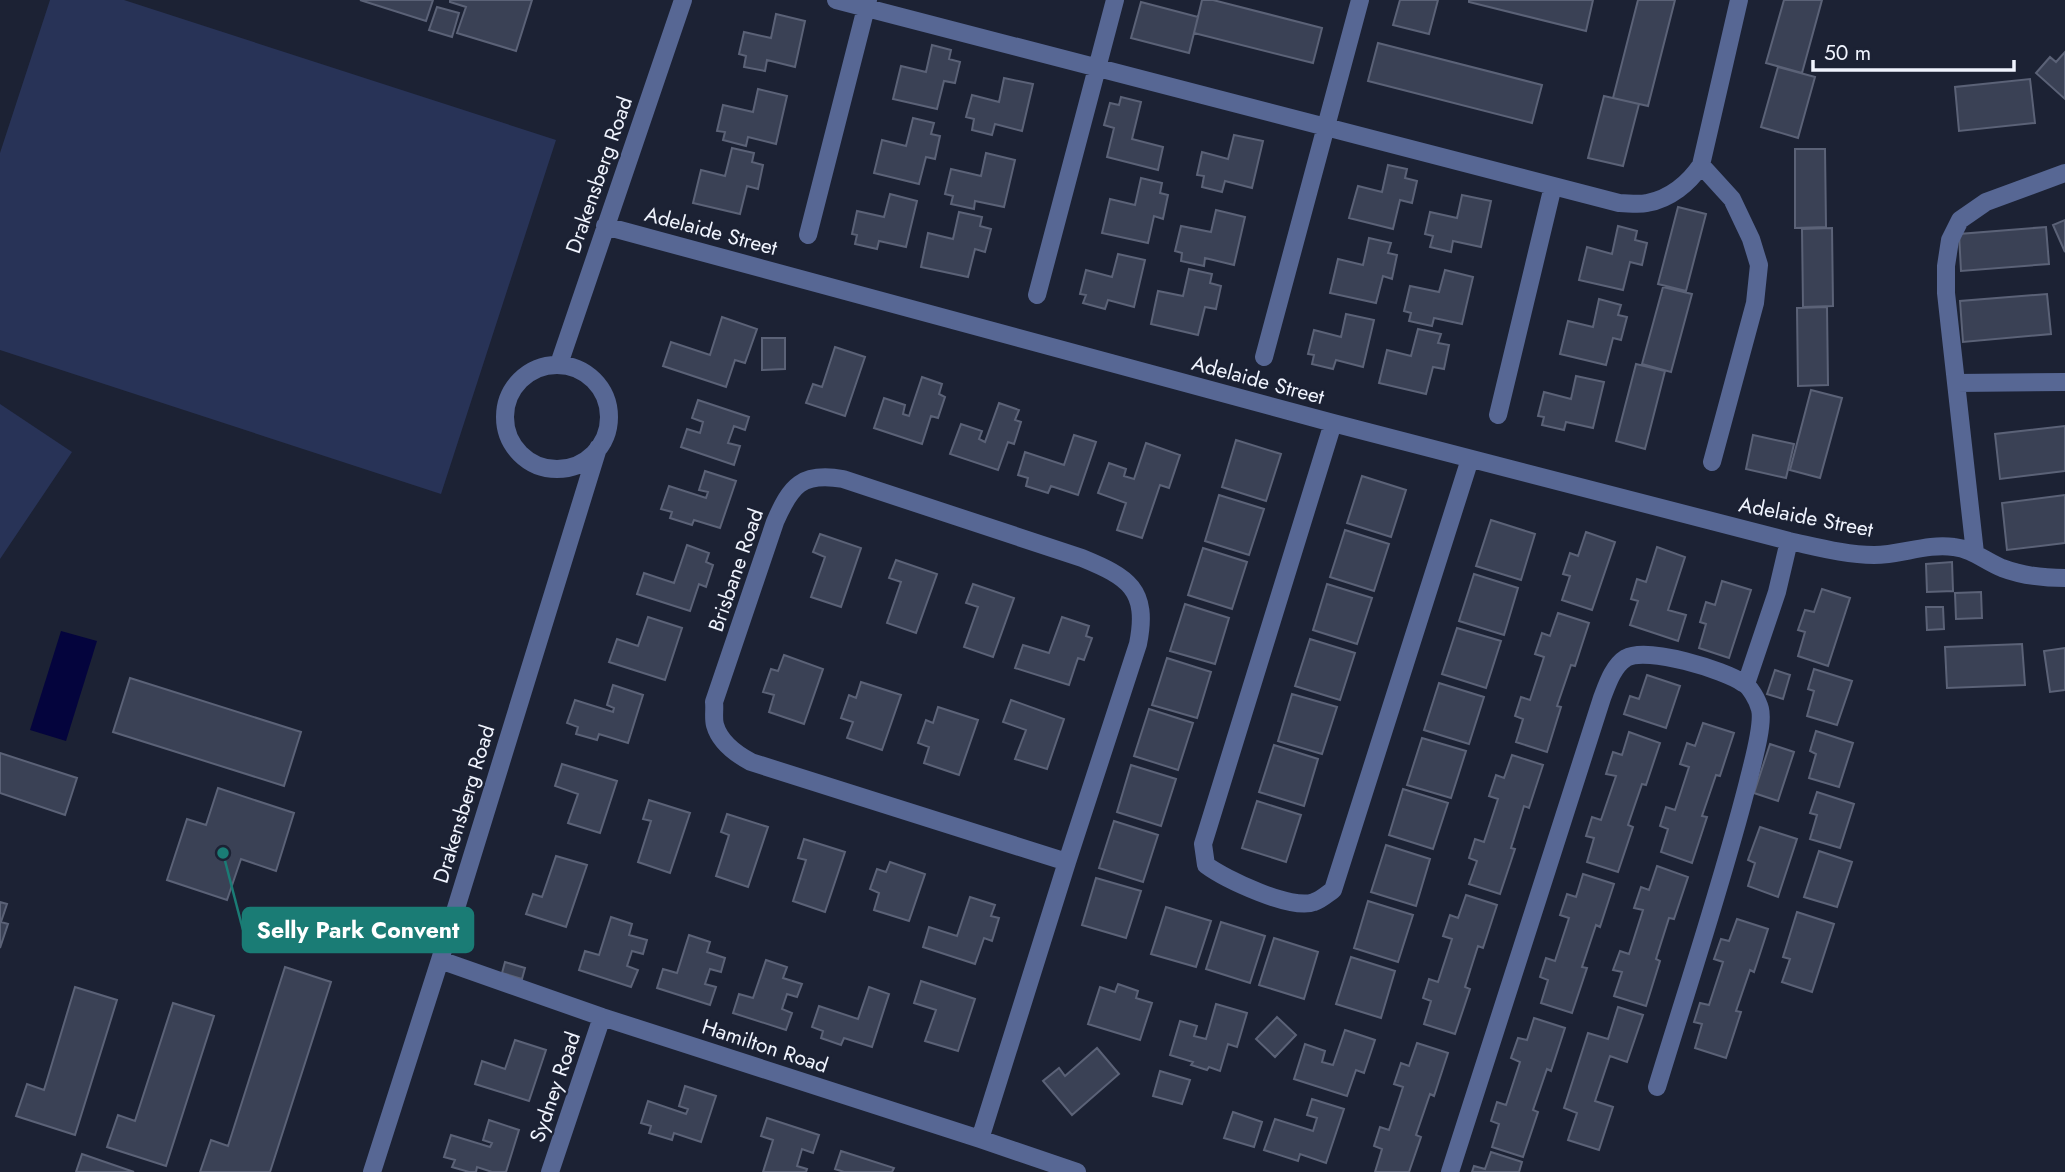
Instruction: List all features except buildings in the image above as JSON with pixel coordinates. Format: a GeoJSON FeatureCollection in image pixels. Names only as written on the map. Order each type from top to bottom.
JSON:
{"type":"FeatureCollection","features":[{"type":"Feature","properties":{"kind":"street","name":"Drakensberg Road"},"geometry":{"type":"LineString","coordinates":[[559,364],[682,0]]}},
{"type":"Feature","properties":{"kind":"street"},"geometry":{"type":"LineString","coordinates":[[836,0],[867,4],[1097,68],[1619,203],[1648,203],[1677,191],[1692,179],[1702,165],[1739,0]]}},
{"type":"Feature","properties":{"kind":"street"},"geometry":{"type":"LineString","coordinates":[[1037,295],[1115,0]]}},
{"type":"Feature","properties":{"kind":"street"},"geometry":{"type":"LineString","coordinates":[[1264,357],[1360,0]]}},
{"type":"Feature","properties":{"kind":"street"},"geometry":{"type":"LineString","coordinates":[[808,235],[867,4]]}},
{"type":"Feature","properties":{"kind":"street"},"geometry":{"type":"LineString","coordinates":[[1702,165],[1732,199],[1751,239],[1759,265],[1755,303],[1712,463]]}},
{"type":"Feature","properties":{"kind":"street"},"geometry":{"type":"LineString","coordinates":[[1976,552],[1946,293],[1950,240],[1960,220],[1986,202],[2065,173]]}},
{"type":"Feature","properties":{"kind":"street"},"geometry":{"type":"LineString","coordinates":[[1498,415],[1553,186]]}},
{"type":"Feature","properties":{"kind":"street","name":"Adelaide Street"},"geometry":{"type":"LineString","coordinates":[[605,226],[1333,423],[1790,541],[1847,553],[1874,555],[1925,547],[1952,546],[1976,552],[1988,561],[2019,573],[2040,578],[2065,578]]}},
{"type":"Feature","properties":{"kind":"street"},"geometry":{"type":"LineString","coordinates":[[559,364],[576,368],[590,376],[600,387],[607,402],[609,418],[606,434],[598,449],[586,460],[570,467],[552,469],[534,464],[521,456],[511,443],[505,428],[504,412],[508,396],[529,372],[543,366],[559,364]]}},
{"type":"Feature","properties":{"kind":"street"},"geometry":{"type":"LineString","coordinates":[[1956,383],[2065,382]]}},
{"type":"Feature","properties":{"kind":"street"},"geometry":{"type":"LineString","coordinates":[[1333,423],[1203,844],[1206,865],[1219,875],[1244,888],[1299,904],[1313,903],[1333,890],[1470,459]]}},
{"type":"Feature","properties":{"kind":"street","name":"Drakensberg Road"},"geometry":{"type":"LineString","coordinates":[[372,1172],[598,449]]}},
{"type":"Feature","properties":{"kind":"street","name":"Brisbane Road"},"geometry":{"type":"LineString","coordinates":[[980,1139],[1138,643],[1142,625],[1141,610],[1135,592],[1127,581],[1082,558],[843,479],[822,475],[808,479],[796,487],[785,499],[775,522],[714,702],[715,726],[724,741],[734,753],[751,762],[1067,862]]}},
{"type":"Feature","properties":{"kind":"street"},"geometry":{"type":"LineString","coordinates":[[1746,684],[1777,592],[1790,541]]}},
{"type":"Feature","properties":{"kind":"street"},"geometry":{"type":"LineString","coordinates":[[1450,1172],[1602,698],[1614,672],[1627,658],[1650,655],[1712,668],[1746,684],[1760,707],[1761,718],[1738,823],[1657,1087]]}},
{"type":"Feature","properties":{"kind":"street","name":"Hamilton Road"},"geometry":{"type":"LineString","coordinates":[[440,960],[602,1017],[1077,1172]]}},
{"type":"Feature","properties":{"kind":"street","name":"Sydney Road"},"geometry":{"type":"LineString","coordinates":[[550,1172],[602,1017]]}},
{"type":"Feature","properties":{"kind":"shaded area"},"geometry":{"type":"Polygon","coordinates":[[[50,0],[124,0],[556,140],[441,494],[0,350],[0,153],[50,0]]]}},
{"type":"Feature","properties":{"kind":"shaded area"},"geometry":{"type":"Polygon","coordinates":[[[0,404],[72,452],[0,559],[0,404]]]}},
{"type":"Feature","properties":{"kind":"shaded area"},"geometry":{"type":"Polygon","coordinates":[[[61,631],[97,641],[66,741],[30,730],[61,631]]]}},
{"type":"Feature","properties":{"kind":"place","name":"Selly Park Convent"},"geometry":{"type":"Point","coordinates":[223,853]}}]}
